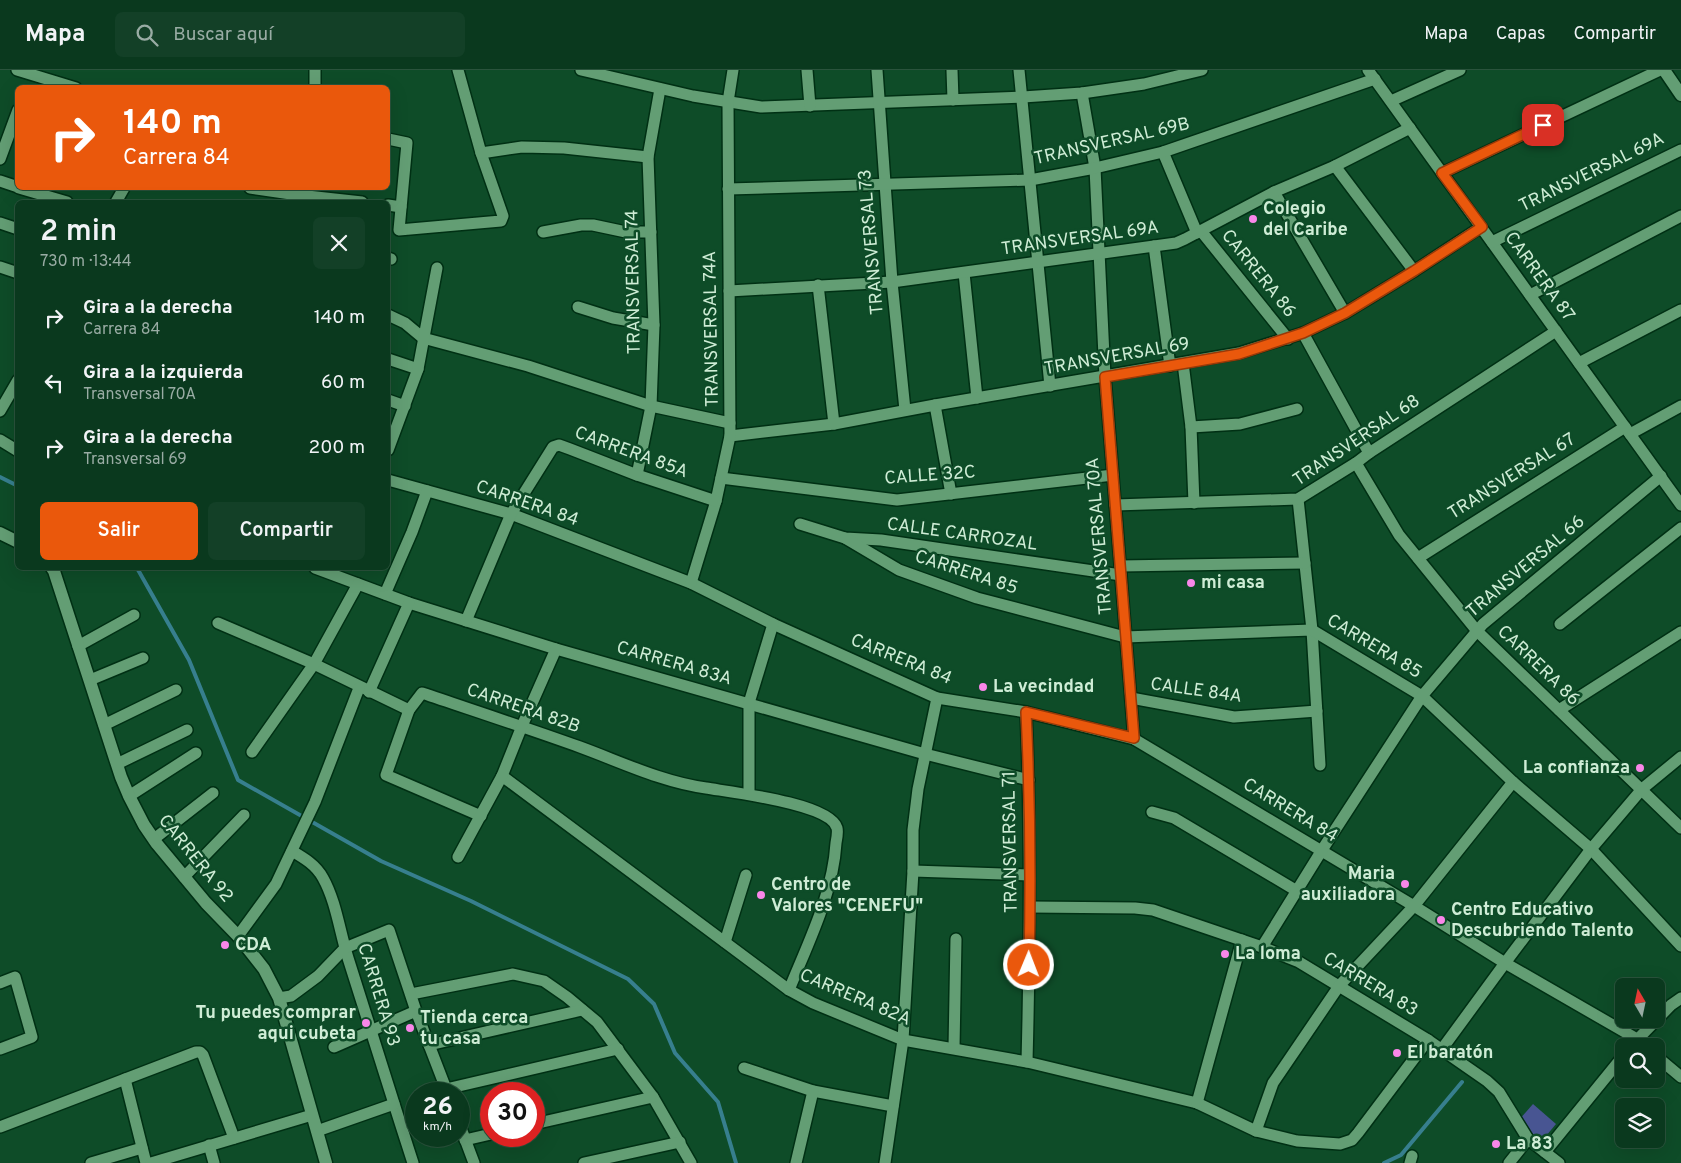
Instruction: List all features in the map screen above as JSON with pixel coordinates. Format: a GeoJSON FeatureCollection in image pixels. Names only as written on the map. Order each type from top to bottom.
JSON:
{"type":"FeatureCollection","features":[{"type":"Feature","properties":{"kind":"street"},"geometry":{"type":"LineString","coordinates":[[16,70],[66,85]]}},
{"type":"Feature","properties":{"kind":"street"},"geometry":{"type":"LineString","coordinates":[[315,70],[315,85]]}},
{"type":"Feature","properties":{"kind":"street"},"geometry":{"type":"LineString","coordinates":[[390,139],[408,142],[399,230],[501,221],[503,216],[481,153],[458,70]]}},
{"type":"Feature","properties":{"kind":"street"},"geometry":{"type":"LineString","coordinates":[[581,70],[660,89],[761,107],[1082,93],[1144,84],[1202,70]]}},
{"type":"Feature","properties":{"kind":"street","name":"TRANSVERSAL 74A"},"geometry":{"type":"LineString","coordinates":[[690,583],[716,501],[730,436],[728,102],[733,70]]}},
{"type":"Feature","properties":{"kind":"street"},"geometry":{"type":"LineString","coordinates":[[806,70],[810,106]]}},
{"type":"Feature","properties":{"kind":"street","name":"TRANSVERSAL 73"},"geometry":{"type":"LineString","coordinates":[[877,70],[892,282],[905,410]]}},
{"type":"Feature","properties":{"kind":"street"},"geometry":{"type":"LineString","coordinates":[[952,70],[953,100]]}},
{"type":"Feature","properties":{"kind":"street"},"geometry":{"type":"LineString","coordinates":[[1019,70],[1050,386]]}},
{"type":"Feature","properties":{"kind":"street"},"geometry":{"type":"LineString","coordinates":[[1391,101],[1460,70]]}},
{"type":"Feature","properties":{"kind":"street"},"geometry":{"type":"LineString","coordinates":[[1442,173],[1660,70]]}},
{"type":"Feature","properties":{"kind":"street"},"geometry":{"type":"LineString","coordinates":[[1664,70],[1681,95]]}},
{"type":"Feature","properties":{"kind":"street","name":"CARRERA 87"},"geometry":{"type":"LineString","coordinates":[[1372,75],[1681,505]]}},
{"type":"Feature","properties":{"kind":"street","name":"TRANSVERSAL 69B"},"geometry":{"type":"LineString","coordinates":[[728,189],[1030,180],[1095,168],[1163,152],[1372,75]]}},
{"type":"Feature","properties":{"kind":"street","name":"TRANSVERSAL 74"},"geometry":{"type":"LineString","coordinates":[[638,475],[651,406],[654,325],[648,157],[660,89]]}},
{"type":"Feature","properties":{"kind":"street","name":"TRANSVERSAL 70A"},"geometry":{"type":"LineString","coordinates":[[1082,93],[1095,168],[1105,377],[1134,738]]}},
{"type":"Feature","properties":{"kind":"street"},"geometry":{"type":"LineString","coordinates":[[0,159],[12,140],[15,125]]}},
{"type":"Feature","properties":{"kind":"street","name":"TRANSVERSAL 69A"},"geometry":{"type":"LineString","coordinates":[[729,291],[892,282],[1176,243],[1274,192],[1335,166],[1410,128]]}},
{"type":"Feature","properties":{"kind":"street"},"geometry":{"type":"LineString","coordinates":[[481,153],[522,147],[564,148],[648,157]]}},
{"type":"Feature","properties":{"kind":"street","name":"TRANSVERSAL 69A"},"geometry":{"type":"LineString","coordinates":[[1492,242],[1681,150]]}},
{"type":"Feature","properties":{"kind":"street","name":"CARRERA 86"},"geometry":{"type":"LineString","coordinates":[[1163,152],[1199,232],[1288,339]]}},
{"type":"Feature","properties":{"kind":"street"},"geometry":{"type":"LineString","coordinates":[[1335,166],[1414,271]]}},
{"type":"Feature","properties":{"kind":"street"},"geometry":{"type":"LineString","coordinates":[[0,182],[15,186]]}},
{"type":"Feature","properties":{"kind":"street"},"geometry":{"type":"LineString","coordinates":[[28,190],[60,200]]}},
{"type":"Feature","properties":{"kind":"street"},"geometry":{"type":"LineString","coordinates":[[264,190],[344,200]]}},
{"type":"Feature","properties":{"kind":"street"},"geometry":{"type":"LineString","coordinates":[[1274,192],[1345,313]]}},
{"type":"Feature","properties":{"kind":"street"},"geometry":{"type":"LineString","coordinates":[[390,205],[401,207]]}},
{"type":"Feature","properties":{"kind":"street"},"geometry":{"type":"LineString","coordinates":[[1530,295],[1681,216]]}},
{"type":"Feature","properties":{"kind":"street"},"geometry":{"type":"LineString","coordinates":[[0,223],[15,228]]}},
{"type":"Feature","properties":{"kind":"street"},"geometry":{"type":"LineString","coordinates":[[542,232],[581,225],[593,225],[626,232],[651,232]]}},
{"type":"Feature","properties":{"kind":"street","name":"TRANSVERSAL 69"},"geometry":{"type":"LineString","coordinates":[[730,436],[834,424],[905,410],[1239,354],[1288,339],[1345,313],[1482,227]]}},
{"type":"Feature","properties":{"kind":"street"},"geometry":{"type":"LineString","coordinates":[[1154,246],[1170,366]]}},
{"type":"Feature","properties":{"kind":"street"},"geometry":{"type":"LineString","coordinates":[[0,267],[15,272]]}},
{"type":"Feature","properties":{"kind":"street"},"geometry":{"type":"LineString","coordinates":[[390,445],[418,369],[422,338],[437,268]]}},
{"type":"Feature","properties":{"kind":"street"},"geometry":{"type":"LineString","coordinates":[[964,273],[978,398]]}},
{"type":"Feature","properties":{"kind":"street"},"geometry":{"type":"LineString","coordinates":[[818,285],[834,424]]}},
{"type":"Feature","properties":{"kind":"street"},"geometry":{"type":"LineString","coordinates":[[578,307],[613,318],[654,325]]}},
{"type":"Feature","properties":{"kind":"street"},"geometry":{"type":"LineString","coordinates":[[1579,363],[1681,310]]}},
{"type":"Feature","properties":{"kind":"street"},"geometry":{"type":"LineString","coordinates":[[390,316],[405,323],[422,338],[528,366],[651,406],[730,423]]}},
{"type":"Feature","properties":{"kind":"street","name":"TRANSVERSAL 68"},"geometry":{"type":"LineString","coordinates":[[1320,765],[1312,630],[1298,499],[1556,331]]}},
{"type":"Feature","properties":{"kind":"street","name":"CARRERA 86"},"geometry":{"type":"LineString","coordinates":[[1303,333],[1369,453]]}},
{"type":"Feature","properties":{"kind":"street"},"geometry":{"type":"LineString","coordinates":[[390,360],[418,369]]}},
{"type":"Feature","properties":{"kind":"street"},"geometry":{"type":"LineString","coordinates":[[1184,363],[1191,427],[1194,503]]}},
{"type":"Feature","properties":{"kind":"street"},"geometry":{"type":"LineString","coordinates":[[0,412],[15,385]]}},
{"type":"Feature","properties":{"kind":"street"},"geometry":{"type":"LineString","coordinates":[[390,401],[405,406]]}},
{"type":"Feature","properties":{"kind":"street"},"geometry":{"type":"LineString","coordinates":[[935,405],[951,494]]}},
{"type":"Feature","properties":{"kind":"street","name":"TRANSVERSAL 67"},"geometry":{"type":"LineString","coordinates":[[1418,558],[1627,430],[1681,406]]}},
{"type":"Feature","properties":{"kind":"street"},"geometry":{"type":"LineString","coordinates":[[1191,427],[1240,424],[1297,409]]}},
{"type":"Feature","properties":{"kind":"street"},"geometry":{"type":"LineString","coordinates":[[0,440],[15,449]]}},
{"type":"Feature","properties":{"kind":"street","name":"CARRERA 85A"},"geometry":{"type":"LineString","coordinates":[[510,514],[554,447],[560,445],[638,475],[716,501]]}},
{"type":"Feature","properties":{"kind":"street","name":"CARRERA 86"},"geometry":{"type":"LineString","coordinates":[[1356,463],[1399,535],[1477,631],[1681,828]]}},
{"type":"Feature","properties":{"kind":"street","name":"CALLE 32C"},"geometry":{"type":"LineString","coordinates":[[721,478],[897,500],[1113,475]]}},
{"type":"Feature","properties":{"kind":"street","name":"TRANSVERSAL 66"},"geometry":{"type":"LineString","coordinates":[[1262,947],[1322,850],[1422,696],[1477,631],[1661,476]]}},
{"type":"Feature","properties":{"kind":"street","name":"CARRERA 84"},"geometry":{"type":"LineString","coordinates":[[390,481],[510,514],[690,583],[773,624],[936,698],[1026,712],[1134,738],[1322,850],[1628,1038]]}},
{"type":"Feature","properties":{"kind":"street"},"geometry":{"type":"LineString","coordinates":[[385,594],[412,532],[427,491]]}},
{"type":"Feature","properties":{"kind":"street"},"geometry":{"type":"LineString","coordinates":[[1115,505],[1298,499]]}},
{"type":"Feature","properties":{"kind":"street"},"geometry":{"type":"LineString","coordinates":[[466,621],[510,514]]}},
{"type":"Feature","properties":{"kind":"street","name":"CALLE CARROZAL"},"geometry":{"type":"LineString","coordinates":[[800,524],[845,538],[881,540],[1120,571],[1305,563]]}},
{"type":"Feature","properties":{"kind":"street"},"geometry":{"type":"LineString","coordinates":[[1560,624],[1681,528]]}},
{"type":"Feature","properties":{"kind":"street"},"geometry":{"type":"LineString","coordinates":[[0,532],[15,540]]}},
{"type":"Feature","properties":{"kind":"street","name":"CARRERA 85"},"geometry":{"type":"LineString","coordinates":[[845,538],[899,570],[968,595],[1126,637],[1312,630],[1422,696],[1513,782],[1591,849],[1681,946]]}},
{"type":"Feature","properties":{"kind":"street","name":"CARRERA 92"},"geometry":{"type":"LineString","coordinates":[[53,570],[117,764],[129,796],[144,825],[184,877],[238,936],[264,969],[279,998],[326,1163]]}},
{"type":"Feature","properties":{"kind":"street","name":"CARRERA 83A"},"geometry":{"type":"LineString","coordinates":[[320,570],[409,603],[556,649],[925,754],[1029,780]]}},
{"type":"Feature","properties":{"kind":"street"},"geometry":{"type":"LineString","coordinates":[[252,752],[314,664],[358,584]]}},
{"type":"Feature","properties":{"kind":"street"},"geometry":{"type":"LineString","coordinates":[[238,936],[276,884],[315,802],[364,690],[409,603]]}},
{"type":"Feature","properties":{"kind":"street"},"geometry":{"type":"LineString","coordinates":[[78,646],[134,615]]}},
{"type":"Feature","properties":{"kind":"street"},"geometry":{"type":"LineString","coordinates":[[218,623],[314,664],[364,690],[409,710],[386,775],[481,816]]}},
{"type":"Feature","properties":{"kind":"street"},"geometry":{"type":"LineString","coordinates":[[749,794],[749,704],[773,624]]}},
{"type":"Feature","properties":{"kind":"street"},"geometry":{"type":"LineString","coordinates":[[1559,710],[1681,632]]}},
{"type":"Feature","properties":{"kind":"street"},"geometry":{"type":"LineString","coordinates":[[458,857],[502,776],[556,649]]}},
{"type":"Feature","properties":{"kind":"street"},"geometry":{"type":"LineString","coordinates":[[90,680],[143,658]]}},
{"type":"Feature","properties":{"kind":"street"},"geometry":{"type":"LineString","coordinates":[[104,725],[176,690]]}},
{"type":"Feature","properties":{"kind":"street","name":"CARRERA 82B"},"geometry":{"type":"LineString","coordinates":[[409,710],[422,693],[522,726],[661,777],[703,788],[749,794],[794,803],[834,821],[837,828],[835,859],[827,894],[789,990]]}},
{"type":"Feature","properties":{"kind":"street"},"geometry":{"type":"LineString","coordinates":[[886,1163],[903,1040],[913,871],[913,830],[918,789],[936,698]]}},
{"type":"Feature","properties":{"kind":"street","name":"CALLE 84A"},"geometry":{"type":"LineString","coordinates":[[1130,698],[1234,717],[1317,711]]}},
{"type":"Feature","properties":{"kind":"street","name":"TRANSVERSAL 71"},"geometry":{"type":"LineString","coordinates":[[1026,712],[1030,875],[1027,1062]]}},
{"type":"Feature","properties":{"kind":"street"},"geometry":{"type":"LineString","coordinates":[[117,764],[187,730]]}},
{"type":"Feature","properties":{"kind":"street"},"geometry":{"type":"LineString","coordinates":[[129,796],[196,753]]}},
{"type":"Feature","properties":{"kind":"street"},"geometry":{"type":"LineString","coordinates":[[1442,1049],[1504,963],[1591,849],[1642,789],[1681,757]]}},
{"type":"Feature","properties":{"kind":"street","name":"CARRERA 82A"},"geometry":{"type":"LineString","coordinates":[[502,776],[789,990],[813,1003],[903,1040],[1027,1062],[1197,1102],[1256,1131],[1297,1141],[1340,1144],[1352,1140],[1358,1133],[1428,1040]]}},
{"type":"Feature","properties":{"kind":"street"},"geometry":{"type":"LineString","coordinates":[[1256,1131],[1273,1083],[1299,1042],[1339,986],[1414,906],[1513,782]]}},
{"type":"Feature","properties":{"kind":"street"},"geometry":{"type":"LineString","coordinates":[[154,839],[213,792]]}},
{"type":"Feature","properties":{"kind":"street"},"geometry":{"type":"LineString","coordinates":[[1152,812],[1174,818],[1297,891]]}},
{"type":"Feature","properties":{"kind":"street"},"geometry":{"type":"LineString","coordinates":[[184,877],[244,815]]}},
{"type":"Feature","properties":{"kind":"street","name":"CARRERA 93"},"geometry":{"type":"LineString","coordinates":[[292,849],[317,869],[329,891],[345,948],[413,1163]]}},
{"type":"Feature","properties":{"kind":"street"},"geometry":{"type":"LineString","coordinates":[[913,871],[1030,875]]}},
{"type":"Feature","properties":{"kind":"street"},"geometry":{"type":"LineString","coordinates":[[725,942],[746,875]]}},
{"type":"Feature","properties":{"kind":"street","name":"CARRERA 83"},"geometry":{"type":"LineString","coordinates":[[1030,907],[1135,908],[1153,910],[1262,947],[1299,962],[1442,1049],[1499,1092],[1528,1139],[1559,1163]]}},
{"type":"Feature","properties":{"kind":"street"},"geometry":{"type":"LineString","coordinates":[[279,998],[291,996],[318,976],[345,948],[389,930],[416,1012],[443,1082]]}},
{"type":"Feature","properties":{"kind":"street"},"geometry":{"type":"LineString","coordinates":[[954,1048],[956,939]]}},
{"type":"Feature","properties":{"kind":"street"},"geometry":{"type":"LineString","coordinates":[[1197,1102],[1242,940]]}},
{"type":"Feature","properties":{"kind":"street"},"geometry":{"type":"LineString","coordinates":[[411,994],[513,974],[544,981],[597,1022],[653,1098],[691,1163]]}},
{"type":"Feature","properties":{"kind":"street"},"geometry":{"type":"LineString","coordinates":[[0,982],[15,977],[32,1037],[0,1049]]}},
{"type":"Feature","properties":{"kind":"street"},"geometry":{"type":"LineString","coordinates":[[1643,1038],[1671,1005],[1681,998]]}},
{"type":"Feature","properties":{"kind":"street"},"geometry":{"type":"LineString","coordinates":[[429,1045],[582,1010]]}},
{"type":"Feature","properties":{"kind":"street"},"geometry":{"type":"LineString","coordinates":[[334,1047],[416,1012]]}},
{"type":"Feature","properties":{"kind":"street"},"geometry":{"type":"LineString","coordinates":[[470,1085],[618,1049]]}},
{"type":"Feature","properties":{"kind":"street"},"geometry":{"type":"LineString","coordinates":[[0,1127],[200,1052],[203,1055],[234,1138]]}},
{"type":"Feature","properties":{"kind":"street"},"geometry":{"type":"LineString","coordinates":[[1665,1064],[1681,1077]]}},
{"type":"Feature","properties":{"kind":"street"},"geometry":{"type":"LineString","coordinates":[[1545,1152],[1615,1066]]}},
{"type":"Feature","properties":{"kind":"street"},"geometry":{"type":"LineString","coordinates":[[744,1068],[813,1092],[894,1106]]}},
{"type":"Feature","properties":{"kind":"street"},"geometry":{"type":"LineString","coordinates":[[125,1079],[146,1163]]}},
{"type":"Feature","properties":{"kind":"street"},"geometry":{"type":"LineString","coordinates":[[796,1163],[813,1092]]}},
{"type":"Feature","properties":{"kind":"street"},"geometry":{"type":"LineString","coordinates":[[545,1122],[653,1098]]}},
{"type":"Feature","properties":{"kind":"street"},"geometry":{"type":"LineString","coordinates":[[316,1131],[394,1104]]}},
{"type":"Feature","properties":{"kind":"street"},"geometry":{"type":"LineString","coordinates":[[151,1163],[312,1115]]}},
{"type":"Feature","properties":{"kind":"street"},"geometry":{"type":"LineString","coordinates":[[1509,1163],[1528,1139]]}},
{"type":"Feature","properties":{"kind":"street"},"geometry":{"type":"LineString","coordinates":[[584,1163],[680,1142]]}},
{"type":"Feature","properties":{"kind":"street"},"geometry":{"type":"LineString","coordinates":[[209,1146],[214,1163]]}},
{"type":"Feature","properties":{"kind":"street"},"geometry":{"type":"LineString","coordinates":[[468,1147],[474,1163]]}},
{"type":"Feature","properties":{"kind":"street"},"geometry":{"type":"LineString","coordinates":[[91,1163],[142,1148]]}},
{"type":"Feature","properties":{"kind":"shaded area"},"geometry":{"type":"Polygon","coordinates":[[[1533,1104],[1556,1124],[1541,1142],[1517,1122],[1533,1104]]]}},
{"type":"Feature","properties":{"kind":"waterway"},"geometry":{"type":"LineString","coordinates":[[0,477],[15,484]]}},
{"type":"Feature","properties":{"kind":"waterway"},"geometry":{"type":"LineString","coordinates":[[138,570],[189,660],[238,780],[381,861],[471,901],[628,979],[654,1004],[675,1053],[718,1102],[736,1163]]}},
{"type":"Feature","properties":{"kind":"waterway"},"geometry":{"type":"LineString","coordinates":[[1384,1163],[1401,1155],[1462,1082]]}},
{"type":"Feature","properties":{"kind":"place","name":"Colegio del Caribe"},"geometry":{"type":"Point","coordinates":[1253,219]}},
{"type":"Feature","properties":{"kind":"place","name":"mi casa"},"geometry":{"type":"Point","coordinates":[1191,583]}},
{"type":"Feature","properties":{"kind":"place","name":"La vecindad"},"geometry":{"type":"Point","coordinates":[983,687]}},
{"type":"Feature","properties":{"kind":"place","name":"La confianza"},"geometry":{"type":"Point","coordinates":[1640,768]}},
{"type":"Feature","properties":{"kind":"place","name":"Maria auxiliadora"},"geometry":{"type":"Point","coordinates":[1405,884]}},
{"type":"Feature","properties":{"kind":"place","name":"Centro de Valores \"CENEFU\""},"geometry":{"type":"Point","coordinates":[761,895]}},
{"type":"Feature","properties":{"kind":"place","name":"Centro Educativo Descubriendo Talento"},"geometry":{"type":"Point","coordinates":[1441,920]}},
{"type":"Feature","properties":{"kind":"place","name":"CDA"},"geometry":{"type":"Point","coordinates":[225,945]}},
{"type":"Feature","properties":{"kind":"place","name":"La loma"},"geometry":{"type":"Point","coordinates":[1225,954]}},
{"type":"Feature","properties":{"kind":"place","name":"Tu puedes comprar aqui cubeta"},"geometry":{"type":"Point","coordinates":[366,1023]}},
{"type":"Feature","properties":{"kind":"place","name":"Tienda cerca tu casa"},"geometry":{"type":"Point","coordinates":[410,1028]}},
{"type":"Feature","properties":{"kind":"place","name":"El baratón"},"geometry":{"type":"Point","coordinates":[1397,1053]}},
{"type":"Feature","properties":{"kind":"place","name":"La 83"},"geometry":{"type":"Point","coordinates":[1496,1144]}},
{"type":"Feature","properties":{"kind":"route"},"geometry":{"type":"LineString","coordinates":[[1029,965],[1029,780],[1026,712],[1134,738],[1105,377],[1239,354],[1288,339],[1345,313],[1482,227],[1442,173],[1543,125]]}}]}
